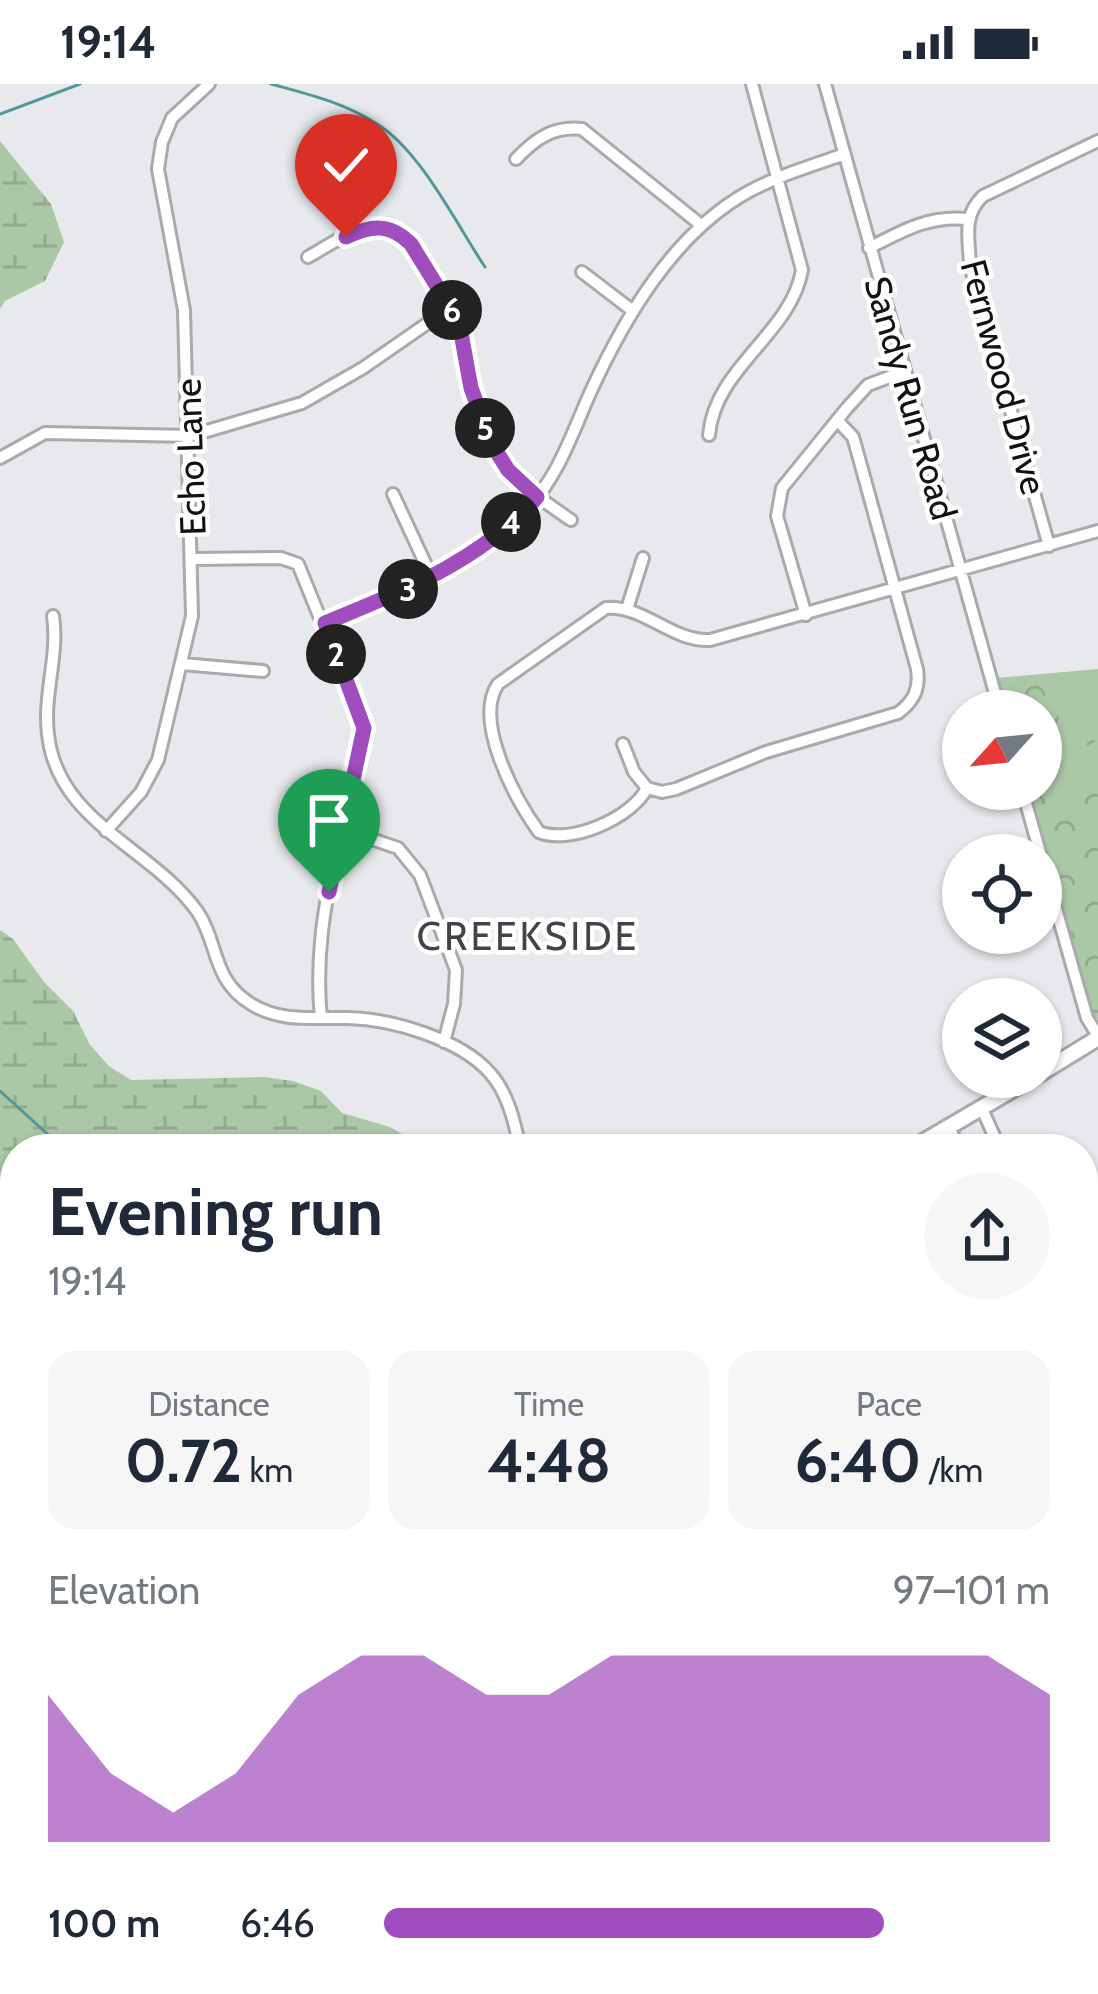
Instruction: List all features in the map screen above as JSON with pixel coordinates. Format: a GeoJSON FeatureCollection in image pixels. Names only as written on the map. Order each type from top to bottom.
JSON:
{"type":"FeatureCollection","features":[{"type":"Feature","properties":{"kind":"main road"},"geometry":{"type":"LineString","coordinates":[[1062,1060],[1098,1037]]}},
{"type":"Feature","properties":{"kind":"main road"},"geometry":{"type":"LineString","coordinates":[[938,1134],[1000,1098]]}},
{"type":"Feature","properties":{"kind":"street","name":"Echo Lane"},"geometry":{"type":"LineString","coordinates":[[106,831],[149,780],[192,616],[190,436],[180,278],[158,169],[172,118],[209,84]]}},
{"type":"Feature","properties":{"kind":"street"},"geometry":{"type":"LineString","coordinates":[[710,435],[711,413],[722,389],[799,288],[800,254],[752,84]]}},
{"type":"Feature","properties":{"kind":"street","name":"Sandy Run Road"},"geometry":{"type":"LineString","coordinates":[[825,84],[994,690]]}},
{"type":"Feature","properties":{"kind":"street"},"geometry":{"type":"LineString","coordinates":[[515,159],[539,137],[555,130],[582,129],[701,225]]}},
{"type":"Feature","properties":{"kind":"street","name":"Fernwood Drive"},"geometry":{"type":"LineString","coordinates":[[1049,546],[970,265],[967,219],[983,196],[1098,141]]}},
{"type":"Feature","properties":{"kind":"street"},"geometry":{"type":"LineString","coordinates":[[325,623],[432,578],[496,535],[537,497],[560,463],[611,348],[633,311],[701,225],[727,205],[779,178],[842,155]]}},
{"type":"Feature","properties":{"kind":"street"},"geometry":{"type":"LineString","coordinates":[[869,248],[916,224],[967,219]]}},
{"type":"Feature","properties":{"kind":"street"},"geometry":{"type":"LineString","coordinates":[[308,257],[363,229],[394,230],[411,244],[451,307],[464,341],[471,388],[493,446],[508,470],[571,520]]}},
{"type":"Feature","properties":{"kind":"street"},"geometry":{"type":"LineString","coordinates":[[583,272],[633,311]]}},
{"type":"Feature","properties":{"kind":"street"},"geometry":{"type":"LineString","coordinates":[[0,458],[25,442],[59,430],[190,436],[323,394],[451,307]]}},
{"type":"Feature","properties":{"kind":"street"},"geometry":{"type":"LineString","coordinates":[[806,615],[777,501],[809,450],[868,385],[905,371]]}},
{"type":"Feature","properties":{"kind":"street"},"geometry":{"type":"LineString","coordinates":[[623,744],[634,772],[647,788],[662,792],[766,752],[886,718],[908,706],[919,680],[853,437],[837,420]]}},
{"type":"Feature","properties":{"kind":"street"},"geometry":{"type":"LineString","coordinates":[[393,494],[432,578]]}},
{"type":"Feature","properties":{"kind":"street"},"geometry":{"type":"LineString","coordinates":[[647,788],[626,812],[586,829],[550,837],[539,832],[524,812],[503,763],[488,710],[489,697],[498,684],[598,613],[614,607],[699,641],[895,591],[1098,531]]}},
{"type":"Feature","properties":{"kind":"street"},"geometry":{"type":"LineString","coordinates":[[628,609],[643,558]]}},
{"type":"Feature","properties":{"kind":"street"},"geometry":{"type":"LineString","coordinates":[[193,559],[291,559],[304,572],[364,728],[321,927],[321,1018]]}},
{"type":"Feature","properties":{"kind":"street"},"geometry":{"type":"LineString","coordinates":[[52,616],[57,642],[47,712],[50,749],[62,779],[80,807],[197,912],[219,970],[238,994],[273,1014],[382,1020],[443,1042],[493,1076],[516,1134]]}},
{"type":"Feature","properties":{"kind":"street"},"geometry":{"type":"LineString","coordinates":[[182,664],[263,671]]}},
{"type":"Feature","properties":{"kind":"street"},"geometry":{"type":"LineString","coordinates":[[1028,810],[1087,1018],[1098,1037]]}},
{"type":"Feature","properties":{"kind":"street"},"geometry":{"type":"LineString","coordinates":[[342,829],[398,848],[420,875],[456,970],[454,1004],[443,1042]]}},
{"type":"Feature","properties":{"kind":"street"},"geometry":{"type":"LineString","coordinates":[[982,1109],[993,1134]]}},
{"type":"Feature","properties":{"kind":"street"},"geometry":{"type":"LineString","coordinates":[[949,1128],[952,1134]]}},
{"type":"Feature","properties":{"kind":"green space"},"geometry":{"type":"Polygon","coordinates":[[[0,141],[51,204],[64,242],[45,281],[5,301],[0,309],[0,141]]]}},
{"type":"Feature","properties":{"kind":"green space"},"geometry":{"type":"Polygon","coordinates":[[[1098,669],[1098,1020],[1091,1013],[1062,912],[1062,834],[1040,834],[1033,810],[1062,810],[1062,690],[999,690],[996,678],[1098,669]]]}},
{"type":"Feature","properties":{"kind":"green space"},"geometry":{"type":"Polygon","coordinates":[[[1098,676],[1098,756],[1096,724],[1088,730],[1062,729],[1062,690],[1052,690],[1054,682],[1098,676]]]}},
{"type":"Feature","properties":{"kind":"green space"},"geometry":{"type":"Polygon","coordinates":[[[1062,739],[1084,741],[1093,754],[1098,778],[1062,790],[1062,739]]]}},
{"type":"Feature","properties":{"kind":"green space"},"geometry":{"type":"Polygon","coordinates":[[[0,930],[13,939],[44,982],[73,1011],[90,1045],[109,1066],[131,1080],[264,1077],[293,1081],[321,1091],[342,1113],[402,1134],[0,1134],[0,930]]]}},
{"type":"Feature","properties":{"kind":"waterway"},"geometry":{"type":"LineString","coordinates":[[0,114],[80,84]]}},
{"type":"Feature","properties":{"kind":"waterway"},"geometry":{"type":"LineString","coordinates":[[271,84],[339,105],[393,136],[423,170],[485,267]]}},
{"type":"Feature","properties":{"kind":"waterway"},"geometry":{"type":"LineString","coordinates":[[0,1091],[47,1134]]}},
{"type":"Feature","properties":{"kind":"district","name":"CREEKSIDE"},"geometry":{"type":"Point","coordinates":[528,936]}},
{"type":"Feature","properties":{"kind":"route"},"geometry":{"type":"LineString","coordinates":[[329,892],[364,728],[325,623],[458,564],[537,497],[508,470],[493,446],[471,388],[459,322],[411,244],[385,227],[346,237]]}}]}
